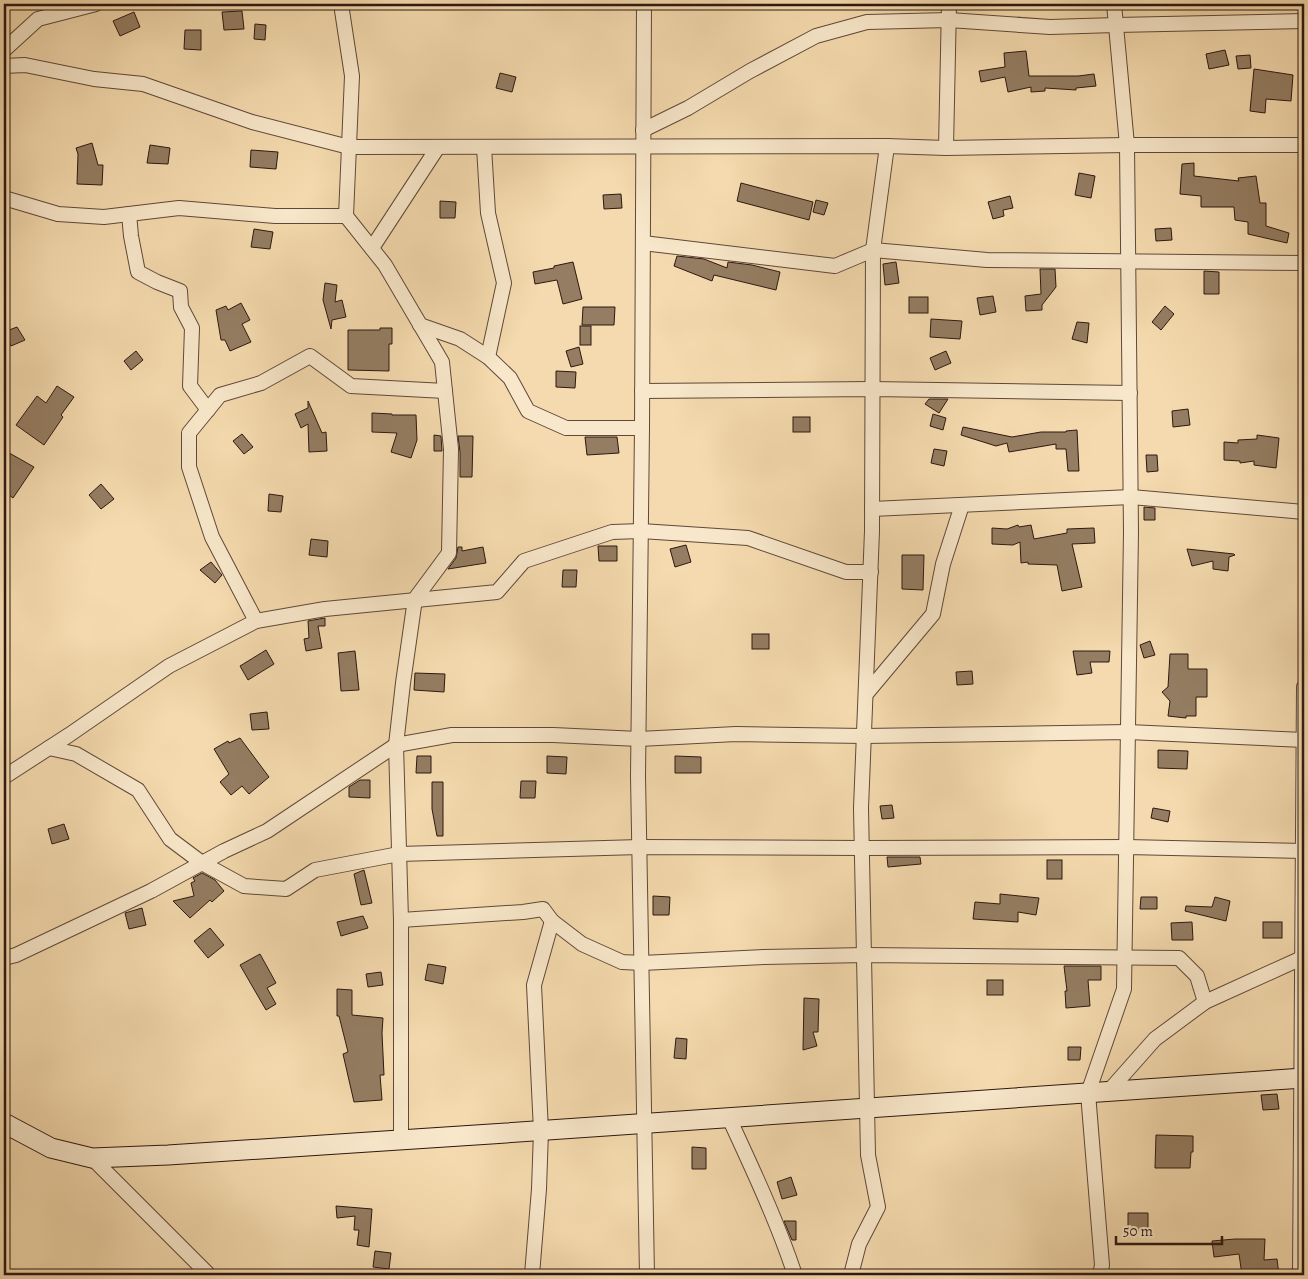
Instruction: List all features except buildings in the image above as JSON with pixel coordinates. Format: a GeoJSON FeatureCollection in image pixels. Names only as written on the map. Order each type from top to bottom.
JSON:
{"type":"FeatureCollection","features":[{"type":"Feature","properties":{"kind":"street"},"geometry":{"type":"LineString","coordinates":[[4,50],[38,19],[96,4]]}},
{"type":"Feature","properties":{"kind":"street"},"geometry":{"type":"LineString","coordinates":[[341,4],[352,76],[346,216],[385,265],[442,362],[451,449],[449,553],[415,599],[402,683],[396,745],[401,920],[401,1140]]}},
{"type":"Feature","properties":{"kind":"street"},"geometry":{"type":"LineString","coordinates":[[644,4],[639,739],[647,1275]]}},
{"type":"Feature","properties":{"kind":"street"},"geometry":{"type":"LineString","coordinates":[[946,148],[949,4]]}},
{"type":"Feature","properties":{"kind":"street"},"geometry":{"type":"LineString","coordinates":[[1100,1275],[1102,1265],[1088,1093],[1124,989],[1131,497],[1127,145],[1114,4]]}},
{"type":"Feature","properties":{"kind":"street"},"geometry":{"type":"LineString","coordinates":[[643,130],[688,108],[750,71],[816,36],[867,22],[949,20],[1050,27],[1304,21]]}},
{"type":"Feature","properties":{"kind":"street"},"geometry":{"type":"LineString","coordinates":[[4,66],[25,65],[94,79],[143,84],[252,122],[349,147],[886,146],[946,148],[1304,145]]}},
{"type":"Feature","properties":{"kind":"street"},"geometry":{"type":"LineString","coordinates":[[851,1275],[859,1244],[878,1207],[868,1155],[861,808],[871,572],[872,250],[886,146]]}},
{"type":"Feature","properties":{"kind":"street"},"geometry":{"type":"LineString","coordinates":[[372,248],[438,147]]}},
{"type":"Feature","properties":{"kind":"street"},"geometry":{"type":"LineString","coordinates":[[484,147],[488,213],[504,283],[488,357]]}},
{"type":"Feature","properties":{"kind":"street"},"geometry":{"type":"LineString","coordinates":[[4,198],[58,214],[104,217],[179,208],[275,216],[346,216]]}},
{"type":"Feature","properties":{"kind":"street"},"geometry":{"type":"LineString","coordinates":[[129,214],[130,236],[138,272],[180,291],[180,307],[192,328],[190,386],[208,410]]}},
{"type":"Feature","properties":{"kind":"street"},"geometry":{"type":"LineString","coordinates":[[643,243],[835,266],[872,250],[987,260],[1304,263]]}},
{"type":"Feature","properties":{"kind":"street"},"geometry":{"type":"LineString","coordinates":[[420,325],[460,339],[488,357],[510,378],[528,411],[566,428],[642,428]]}},
{"type":"Feature","properties":{"kind":"street"},"geometry":{"type":"LineString","coordinates":[[256,621],[212,537],[189,467],[189,433],[220,395],[262,383],[310,356],[351,386],[445,391]]}},
{"type":"Feature","properties":{"kind":"street"},"geometry":{"type":"LineString","coordinates":[[642,391],[872,389],[1130,393]]}},
{"type":"Feature","properties":{"kind":"street"},"geometry":{"type":"LineString","coordinates":[[872,509],[1131,497],[1304,512]]}},
{"type":"Feature","properties":{"kind":"street"},"geometry":{"type":"LineString","coordinates":[[866,694],[933,614],[943,564],[962,504]]}},
{"type":"Feature","properties":{"kind":"street"},"geometry":{"type":"LineString","coordinates":[[4,777],[169,666],[256,621],[325,609],[496,592],[524,561],[612,532],[641,531],[748,538],[846,572],[871,572]]}},
{"type":"Feature","properties":{"kind":"street"},"geometry":{"type":"LineString","coordinates":[[1300,1275],[1304,957],[1304,687]]}},
{"type":"Feature","properties":{"kind":"street"},"geometry":{"type":"LineString","coordinates":[[4,958],[16,955],[151,891],[267,831],[396,745],[452,735],[553,735],[639,739],[736,734],[864,736],[1128,732],[1304,740]]}},
{"type":"Feature","properties":{"kind":"street"},"geometry":{"type":"LineString","coordinates":[[49,748],[76,754],[138,790],[170,839],[202,863],[244,886],[286,889],[316,870],[399,854],[640,847],[1127,847],[1304,851]]}},
{"type":"Feature","properties":{"kind":"street"},"geometry":{"type":"LineString","coordinates":[[401,920],[523,912],[543,908],[552,921],[582,944],[622,962],[642,963],[764,956],[864,955],[1124,959],[1179,958],[1197,976],[1205,1002]]}},
{"type":"Feature","properties":{"kind":"street"},"geometry":{"type":"LineString","coordinates":[[532,1275],[539,1190],[541,1131],[534,985],[552,921]]}},
{"type":"Feature","properties":{"kind":"street"},"geometry":{"type":"LineString","coordinates":[[1108,1092],[1155,1039],[1205,1002],[1304,957]]}},
{"type":"Feature","properties":{"kind":"street"},"geometry":{"type":"LineString","coordinates":[[4,1123],[51,1148],[92,1158],[168,1155],[541,1131],[1303,1078]]}},
{"type":"Feature","properties":{"kind":"street"},"geometry":{"type":"LineString","coordinates":[[729,1118],[785,1246],[795,1275]]}},
{"type":"Feature","properties":{"kind":"street"},"geometry":{"type":"LineString","coordinates":[[92,1158],[209,1275]]}}]}
